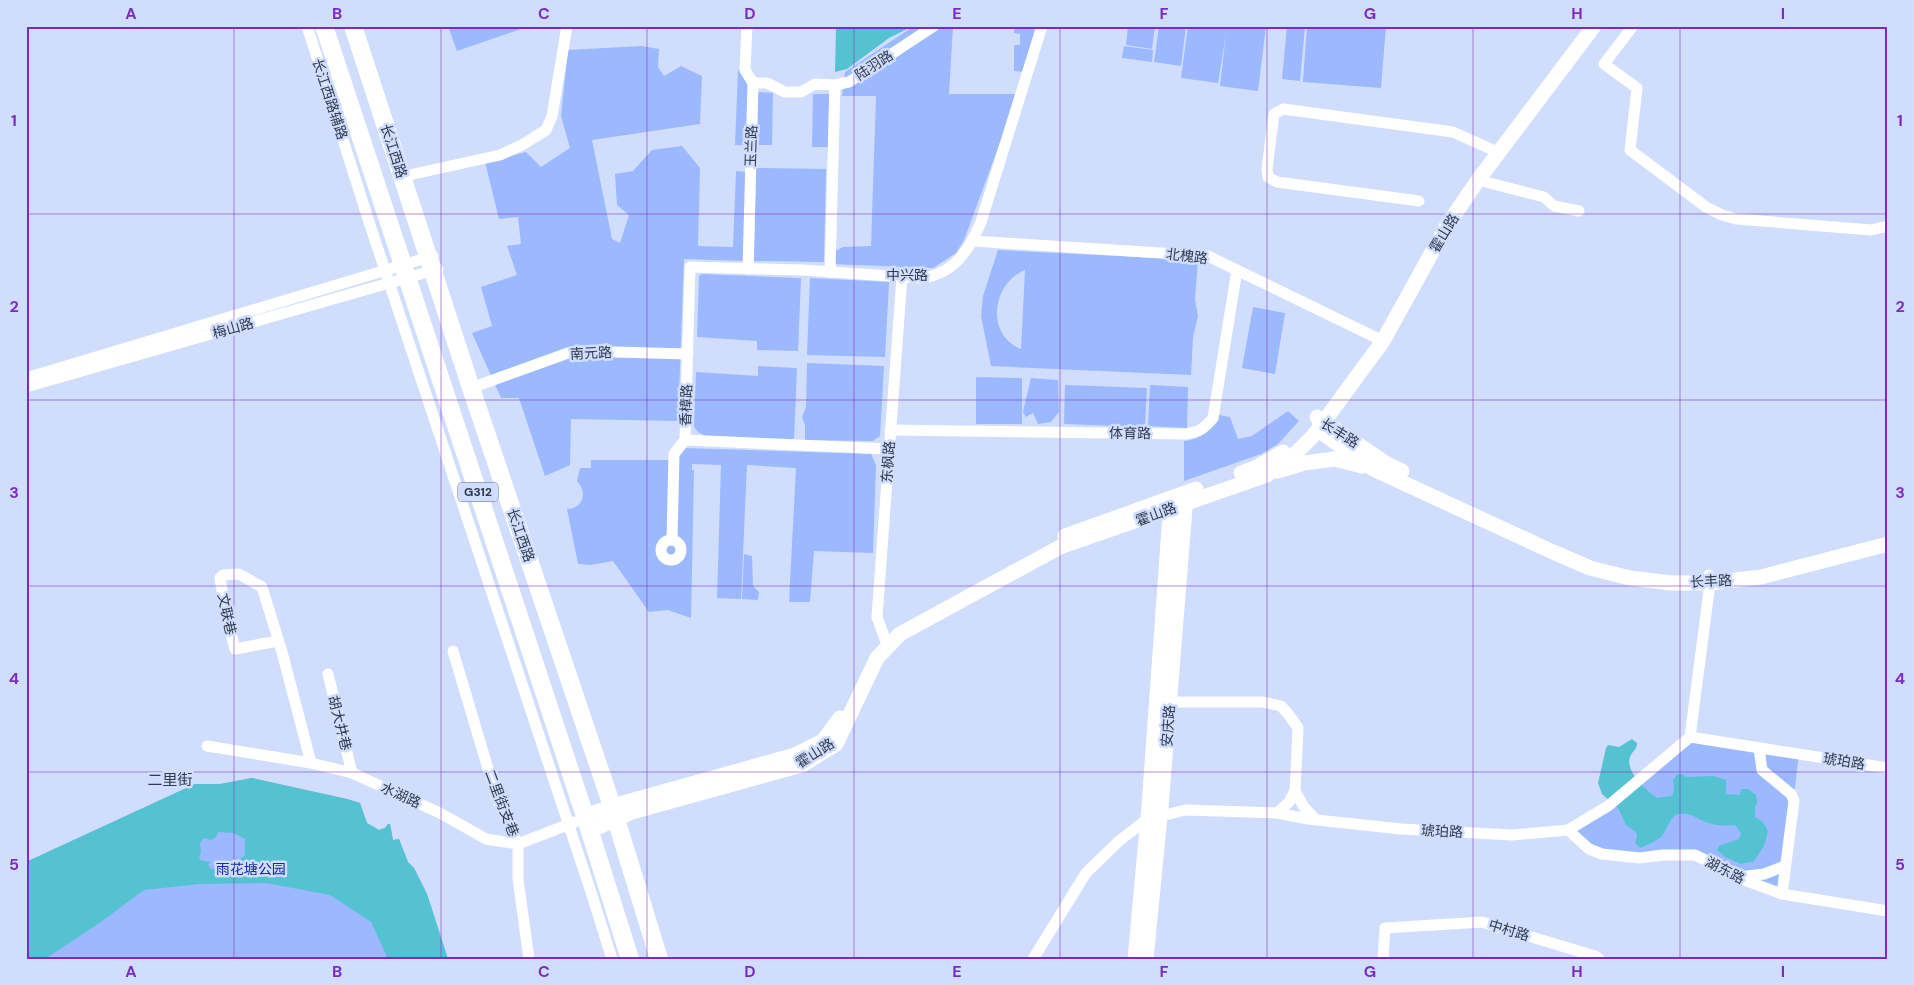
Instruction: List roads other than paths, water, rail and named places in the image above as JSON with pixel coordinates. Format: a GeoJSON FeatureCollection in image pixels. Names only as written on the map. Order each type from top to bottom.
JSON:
{"type":"FeatureCollection","features":[{"type":"Feature","properties":{"kind":"highway","name":"长江西路"},"geometry":{"type":"LineString","coordinates":[[324,26],[397,274],[588,824],[630,959]]}},
{"type":"Feature","properties":{"kind":"highway","name":"长江西路"},"geometry":{"type":"LineString","coordinates":[[353,26],[434,263],[616,812],[659,959]]}},
{"type":"Feature","properties":{"kind":"main road","name":"霍山路"},"geometry":{"type":"LineString","coordinates":[[1379,340],[1442,220],[1585,26]]}},
{"type":"Feature","properties":{"kind":"main road","name":"霍山路"},"geometry":{"type":"LineString","coordinates":[[1178,501],[1255,468],[1289,449],[1320,421],[1379,340],[1446,227],[1478,180],[1594,26]]}},
{"type":"Feature","properties":{"kind":"main road","name":"霍山路"},"geometry":{"type":"LineString","coordinates":[[588,824],[616,812],[641,810],[802,765],[836,744],[892,626],[1047,544],[1080,530],[1267,474],[1295,454],[1314,435],[1320,421]]}},
{"type":"Feature","properties":{"kind":"main road","name":"长丰路"},"geometry":{"type":"LineString","coordinates":[[1320,421],[1325,435],[1373,469],[1590,568],[1630,578],[1671,583],[1709,579],[1751,572],[1888,538]]}},
{"type":"Feature","properties":{"kind":"main road","name":"长丰路"},"geometry":{"type":"LineString","coordinates":[[1320,421],[1387,464],[1574,552],[1612,566],[1709,579],[1761,577],[1888,544]]}},
{"type":"Feature","properties":{"kind":"main road"},"geometry":{"type":"LineString","coordinates":[[1267,474],[1304,463],[1334,459],[1373,469]]}},
{"type":"Feature","properties":{"kind":"main road","name":"安庆路"},"geometry":{"type":"LineString","coordinates":[[1155,807],[1169,702],[1178,501]]}},
{"type":"Feature","properties":{"kind":"main road","name":"安庆路"},"geometry":{"type":"LineString","coordinates":[[1146,959],[1151,855],[1178,501]]}},
{"type":"Feature","properties":{"kind":"main road","name":"安庆路"},"geometry":{"type":"LineString","coordinates":[[1135,959],[1151,855]]}},
{"type":"Feature","properties":{"kind":"street","name":"长江西路辅路"},"geometry":{"type":"LineString","coordinates":[[307,26],[353,171],[397,274],[612,959]]}},
{"type":"Feature","properties":{"kind":"street"},"geometry":{"type":"LineString","coordinates":[[361,26],[434,263]]}},
{"type":"Feature","properties":{"kind":"street"},"geometry":{"type":"LineString","coordinates":[[408,175],[500,155],[522,145],[546,130],[552,116],[567,26]]}},
{"type":"Feature","properties":{"kind":"street","name":"玉兰路"},"geometry":{"type":"LineString","coordinates":[[747,26],[745,70],[753,83],[748,269]]}},
{"type":"Feature","properties":{"kind":"street","name":"陆羽路"},"geometry":{"type":"LineString","coordinates":[[753,83],[767,83],[785,92],[801,92],[815,84],[835,85],[850,82],[934,26]]}},
{"type":"Feature","properties":{"kind":"street","name":"中兴路"},"geometry":{"type":"LineString","coordinates":[[690,267],[830,272],[920,278],[936,275],[955,264],[964,256],[981,222],[1042,26]]}},
{"type":"Feature","properties":{"kind":"street"},"geometry":{"type":"LineString","coordinates":[[1633,26],[1604,64],[1637,88],[1630,150],[1706,207],[1736,219],[1870,230],[1888,226]]}},
{"type":"Feature","properties":{"kind":"street"},"geometry":{"type":"LineString","coordinates":[[830,272],[835,85]]}},
{"type":"Feature","properties":{"kind":"street"},"geometry":{"type":"LineString","coordinates":[[1419,201],[1277,182],[1268,177],[1267,169],[1274,114],[1283,108],[1453,132],[1493,150]]}},
{"type":"Feature","properties":{"kind":"street"},"geometry":{"type":"LineString","coordinates":[[1478,180],[1544,197],[1554,206],[1579,211]]}},
{"type":"Feature","properties":{"kind":"street","name":"北槐路"},"geometry":{"type":"LineString","coordinates":[[973,241],[1208,256],[1379,340]]}},
{"type":"Feature","properties":{"kind":"street","name":"梅山路"},"geometry":{"type":"LineString","coordinates":[[26,387],[434,263]]}},
{"type":"Feature","properties":{"kind":"street","name":"香樟路"},"geometry":{"type":"LineString","coordinates":[[672,540],[674,454],[685,440],[690,267]]}},
{"type":"Feature","properties":{"kind":"street","name":"体育路"},"geometry":{"type":"LineString","coordinates":[[890,430],[1186,434],[1198,432],[1206,427],[1213,418],[1238,270]]}},
{"type":"Feature","properties":{"kind":"street","name":"梅山路"},"geometry":{"type":"LineString","coordinates":[[26,378],[397,274]]}},
{"type":"Feature","properties":{"kind":"street","name":"东枫路"},"geometry":{"type":"LineString","coordinates":[[886,642],[877,617],[902,276]]}},
{"type":"Feature","properties":{"kind":"street","name":"南元路"},"geometry":{"type":"LineString","coordinates":[[474,387],[568,353],[579,351],[688,354]]}},
{"type":"Feature","properties":{"kind":"street"},"geometry":{"type":"LineString","coordinates":[[685,440],[889,449]]}},
{"type":"Feature","properties":{"kind":"street","name":"文联巷"},"geometry":{"type":"LineString","coordinates":[[278,641],[235,649],[226,615],[220,578],[224,575],[239,574],[262,587],[278,641],[311,763]]}},
{"type":"Feature","properties":{"kind":"street"},"geometry":{"type":"LineString","coordinates":[[1690,737],[1709,579]]}},
{"type":"Feature","properties":{"kind":"street","name":"二里街支巷"},"geometry":{"type":"LineString","coordinates":[[454,651],[498,799],[518,844],[518,879],[529,959]]}},
{"type":"Feature","properties":{"kind":"street","name":"胡大井巷"},"geometry":{"type":"LineString","coordinates":[[328,674],[352,773]]}},
{"type":"Feature","properties":{"kind":"street"},"geometry":{"type":"LineString","coordinates":[[1169,702],[1263,702],[1280,706],[1289,714],[1298,728],[1295,791],[1290,802],[1277,813]]}},
{"type":"Feature","properties":{"kind":"street","name":"琥珀路"},"geometry":{"type":"LineString","coordinates":[[1033,959],[1086,873],[1119,841],[1146,820],[1185,810],[1277,813],[1402,829],[1512,835],[1568,830],[1608,806],[1690,737],[1888,768]]}},
{"type":"Feature","properties":{"kind":"street","name":"水湖路"},"geometry":{"type":"LineString","coordinates":[[207,746],[311,763],[352,773],[440,813],[486,839],[518,844],[570,825],[588,824]]}},
{"type":"Feature","properties":{"kind":"street"},"geometry":{"type":"LineString","coordinates":[[1758,748],[1762,770],[1791,794],[1794,801],[1782,894]]}},
{"type":"Feature","properties":{"kind":"street"},"geometry":{"type":"LineString","coordinates":[[1295,791],[1304,807],[1315,819]]}},
{"type":"Feature","properties":{"kind":"street"},"geometry":{"type":"LineString","coordinates":[[616,812],[664,959]]}},
{"type":"Feature","properties":{"kind":"street","name":"湖东路"},"geometry":{"type":"LineString","coordinates":[[1568,830],[1589,849],[1602,854],[1640,858],[1662,855],[1696,855],[1739,877],[1782,894],[1888,911]]}},
{"type":"Feature","properties":{"kind":"street"},"geometry":{"type":"LineString","coordinates":[[1739,877],[1764,874],[1785,866]]}},
{"type":"Feature","properties":{"kind":"street","name":"中村路"},"geometry":{"type":"LineString","coordinates":[[1383,959],[1385,928],[1482,922],[1595,956],[1599,959]]}},
{"type":"Feature","properties":{"kind":"district","name":"二里街"},"geometry":{"type":"Point","coordinates":[170,780]}},
{"type":"Feature","properties":{"kind":"park label","name":"雨花塘公园"},"geometry":{"type":"Point","coordinates":[251,869]}}]}
